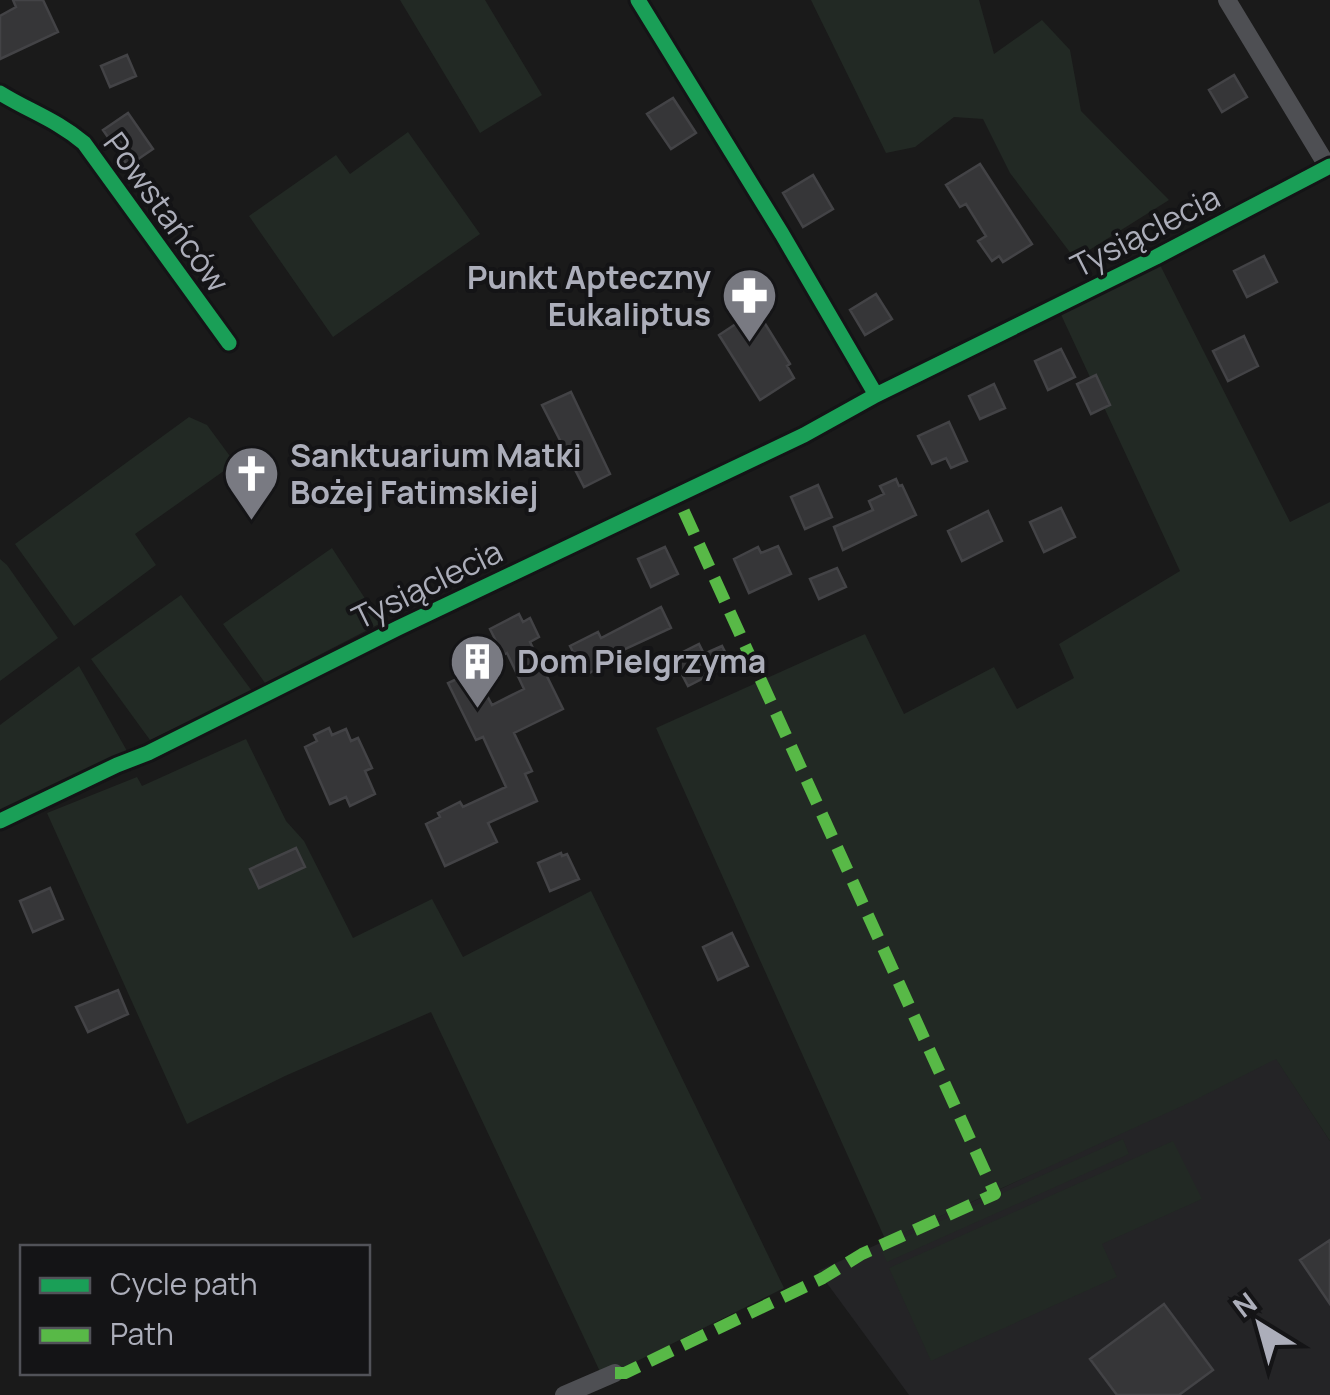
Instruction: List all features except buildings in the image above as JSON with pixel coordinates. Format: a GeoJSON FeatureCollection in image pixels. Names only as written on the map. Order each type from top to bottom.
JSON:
{"type":"FeatureCollection","features":[{"type":"Feature","properties":{"kind":"street"},"geometry":{"type":"LineString","coordinates":[[638,0],[876,396]]}},
{"type":"Feature","properties":{"kind":"street","name":"Tysiąclecia"},"geometry":{"type":"LineString","coordinates":[[0,821],[804,436],[1329,167],[1226,0]]}},
{"type":"Feature","properties":{"kind":"street","name":"Powstańców"},"geometry":{"type":"LineString","coordinates":[[0,93],[62,124],[84,143],[229,343]]}},
{"type":"Feature","properties":{"kind":"street"},"geometry":{"type":"LineString","coordinates":[[564,1395],[615,1373]]}},
{"type":"Feature","properties":{"kind":"shaded area"},"geometry":{"type":"Polygon","coordinates":[[[400,0],[485,0],[542,95],[480,133],[400,0]]]}},
{"type":"Feature","properties":{"kind":"shaded area"},"geometry":{"type":"Polygon","coordinates":[[[811,0],[979,0],[994,54],[1042,20],[1070,50],[1081,111],[1169,200],[1075,259],[1010,173],[983,119],[954,117],[915,147],[886,153],[811,0]]]}},
{"type":"Feature","properties":{"kind":"shaded area"},"geometry":{"type":"Polygon","coordinates":[[[408,132],[480,234],[333,337],[249,216],[336,155],[350,174],[408,132]]]}},
{"type":"Feature","properties":{"kind":"shaded area"},"geometry":{"type":"Polygon","coordinates":[[[1156,257],[1290,522],[1330,502],[1330,1141],[1276,1059],[1191,1102],[886,1241],[656,728],[865,634],[904,714],[994,667],[1017,709],[1074,678],[1059,644],[1180,571],[1057,306],[1156,257]]]}},
{"type":"Feature","properties":{"kind":"shaded area"},"geometry":{"type":"Polygon","coordinates":[[[189,417],[207,425],[235,463],[135,534],[156,565],[74,626],[15,544],[189,417]]]}},
{"type":"Feature","properties":{"kind":"shaded area"},"geometry":{"type":"Polygon","coordinates":[[[332,548],[381,623],[265,683],[223,624],[332,548]]]}},
{"type":"Feature","properties":{"kind":"shaded area"},"geometry":{"type":"Polygon","coordinates":[[[0,559],[58,638],[0,681],[0,559]]]}},
{"type":"Feature","properties":{"kind":"shaded area"},"geometry":{"type":"Polygon","coordinates":[[[181,595],[252,691],[150,740],[91,659],[181,595]]]}},
{"type":"Feature","properties":{"kind":"shaded area"},"geometry":{"type":"Polygon","coordinates":[[[79,666],[127,751],[0,813],[0,725],[79,666]]]}},
{"type":"Feature","properties":{"kind":"shaded area"},"geometry":{"type":"Polygon","coordinates":[[[246,739],[286,821],[304,841],[353,938],[432,899],[463,957],[591,891],[784,1288],[603,1378],[431,1012],[187,1124],[47,813],[137,777],[142,786],[246,739]]]}},
{"type":"Feature","properties":{"kind":"shaded area"},"geometry":{"type":"Polygon","coordinates":[[[1276,1058],[1330,1141],[1330,1395],[909,1395],[818,1271],[994,1192],[1276,1058]]]}},
{"type":"Feature","properties":{"kind":"shaded area"},"geometry":{"type":"Polygon","coordinates":[[[1123,1139],[1129,1154],[887,1262],[880,1248],[1123,1139]]]}},
{"type":"Feature","properties":{"kind":"shaded area"},"geometry":{"type":"Polygon","coordinates":[[[1173,1141],[1202,1199],[1102,1244],[1117,1277],[931,1361],[889,1268],[1173,1141]]]}},
{"type":"Feature","properties":{"kind":"marked path"},"geometry":{"type":"LineString","coordinates":[[615,1373],[625,1373],[823,1278],[862,1254],[995,1194],[677,496]]}},
{"type":"Feature","properties":{"kind":"cycle path"},"geometry":{"type":"LineString","coordinates":[[638,0],[876,395]]}},
{"type":"Feature","properties":{"kind":"cycle path"},"geometry":{"type":"LineString","coordinates":[[0,93],[84,143],[229,343]]}},
{"type":"Feature","properties":{"kind":"cycle path"},"geometry":{"type":"LineString","coordinates":[[0,821],[804,435],[1330,166]]}},
{"type":"Feature","properties":{"kind":"place","name":"Punkt Apteczny Eukaliptus"},"geometry":{"type":"Point","coordinates":[750,344]}},
{"type":"Feature","properties":{"kind":"place","name":"Sanktuarium Matki Bożej Fatimskiej"},"geometry":{"type":"Point","coordinates":[251,522]}},
{"type":"Feature","properties":{"kind":"place","name":"Dom Pielgrzyma"},"geometry":{"type":"Point","coordinates":[478,710]}}]}
